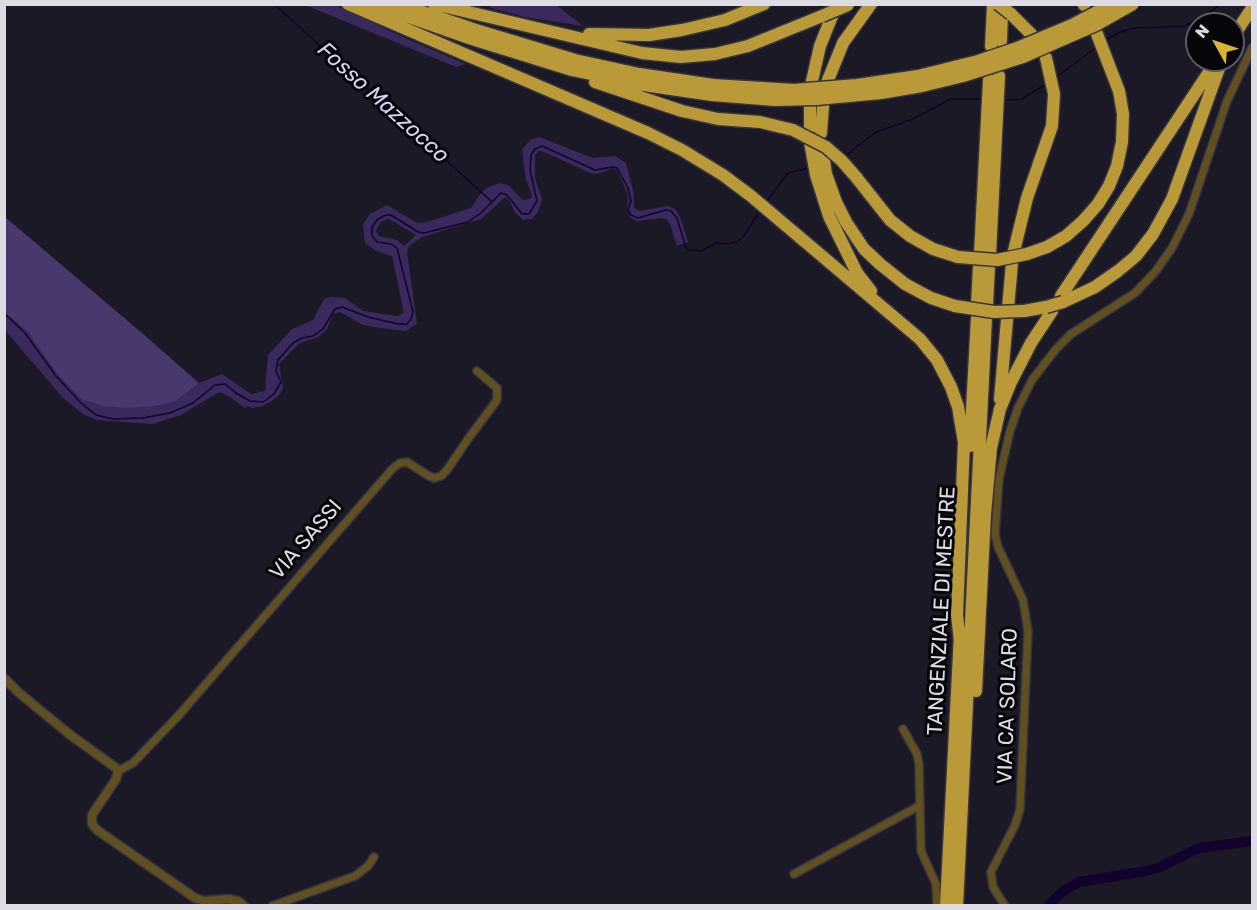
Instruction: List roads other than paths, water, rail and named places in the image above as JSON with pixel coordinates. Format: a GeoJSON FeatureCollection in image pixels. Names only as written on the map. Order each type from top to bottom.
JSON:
{"type":"FeatureCollection","features":[{"type":"Feature","properties":{"kind":"highway"},"geometry":{"type":"LineString","coordinates":[[348,4],[648,133],[682,150],[752,196],[920,339],[941,367],[955,397],[964,442],[957,615],[960,641]]}},
{"type":"Feature","properties":{"kind":"highway"},"geometry":{"type":"LineString","coordinates":[[372,4],[607,68],[764,99],[817,99],[881,93],[932,84],[1042,50],[1096,25],[1133,4]]}},
{"type":"Feature","properties":{"kind":"highway"},"geometry":{"type":"LineString","coordinates":[[399,4],[439,23],[560,70],[682,111],[718,119],[760,122],[793,130],[825,147],[842,161],[890,220],[910,236],[933,249],[958,257],[997,260],[1027,254],[1066,236],[1098,204],[1113,176],[1122,142],[1123,114],[1119,91],[1097,34]]}},
{"type":"Feature","properties":{"kind":"highway"},"geometry":{"type":"LineString","coordinates":[[434,4],[642,53],[681,57],[748,46],[849,5]]}},
{"type":"Feature","properties":{"kind":"highway"},"geometry":{"type":"LineString","coordinates":[[554,32],[648,34],[725,20],[764,4]]}},
{"type":"Feature","properties":{"kind":"highway"},"geometry":{"type":"LineString","coordinates":[[812,81],[820,46],[837,4]]}},
{"type":"Feature","properties":{"kind":"highway"},"geometry":{"type":"LineString","coordinates":[[828,80],[843,43],[871,4]]}},
{"type":"Feature","properties":{"kind":"highway"},"geometry":{"type":"LineString","coordinates":[[541,61],[620,81],[712,90],[857,86],[918,76],[978,61],[1017,48],[1072,25],[1112,4]]}},
{"type":"Feature","properties":{"kind":"highway"},"geometry":{"type":"LineString","coordinates":[[1001,9],[1031,34]]}},
{"type":"Feature","properties":{"kind":"highway"},"geometry":{"type":"LineString","coordinates":[[996,44],[1001,9]]}},
{"type":"Feature","properties":{"kind":"highway"},"geometry":{"type":"LineString","coordinates":[[998,418],[1013,257],[1027,198],[1049,138],[1054,113],[1054,94],[1048,64]]}},
{"type":"Feature","properties":{"kind":"highway"},"geometry":{"type":"LineString","coordinates":[[1062,299],[1208,72]]}},
{"type":"Feature","properties":{"kind":"highway"},"geometry":{"type":"LineString","coordinates":[[959,858],[964,849],[977,672],[987,481],[998,418],[1016,370],[1049,309],[1062,299],[1095,287],[1118,271],[1136,256],[1153,234],[1172,200],[1217,72]]}},
{"type":"Feature","properties":{"kind":"highway","name":"TANGENZIALE DI MESTRE"},"geometry":{"type":"LineString","coordinates":[[946,906],[994,78]]}},
{"type":"Feature","properties":{"kind":"highway"},"geometry":{"type":"LineString","coordinates":[[810,107],[815,130],[823,106]]}},
{"type":"Feature","properties":{"kind":"highway"},"geometry":{"type":"LineString","coordinates":[[810,142],[819,155],[829,216],[857,273],[896,318]]}},
{"type":"Feature","properties":{"kind":"highway"},"geometry":{"type":"LineString","coordinates":[[821,174],[846,222],[872,257],[896,278],[914,289],[956,306],[994,312],[1049,309]]}},
{"type":"Feature","properties":{"kind":"highway","name":"TANGENZIALE DI MESTRE"},"geometry":{"type":"LineString","coordinates":[[957,906],[982,312]]}},
{"type":"Feature","properties":{"kind":"street","name":"VIA CA' SOLARO"},"geometry":{"type":"LineString","coordinates":[[1005,906],[993,887],[991,872],[1015,825],[1021,801],[1028,631],[1023,600],[998,547],[995,534],[999,479],[1010,430],[1032,380],[1056,349],[1071,334],[1135,293],[1155,272],[1172,248],[1189,214],[1222,111],[1252,48]]}},
{"type":"Feature","properties":{"kind":"street","name":"VIA SASSI"},"geometry":{"type":"LineString","coordinates":[[244,906],[234,900],[205,901],[195,898],[95,828],[92,820],[94,810],[116,779],[118,771],[133,764],[179,715],[393,468],[404,462],[411,463],[434,478],[441,476],[447,470],[498,398],[497,388],[477,371]]}},
{"type":"Feature","properties":{"kind":"street"},"geometry":{"type":"LineString","coordinates":[[4,678],[69,734],[112,764],[118,771]]}},
{"type":"Feature","properties":{"kind":"street"},"geometry":{"type":"LineString","coordinates":[[903,729],[917,754],[919,764],[921,850],[936,884],[937,906]]}},
{"type":"Feature","properties":{"kind":"street"},"geometry":{"type":"LineString","coordinates":[[794,874],[919,806]]}},
{"type":"Feature","properties":{"kind":"street"},"geometry":{"type":"LineString","coordinates":[[272,906],[286,899],[356,876],[368,867],[374,857]]}},
{"type":"Feature","properties":{"kind":"waterway","name":"Fosso Mazzocco"},"geometry":{"type":"LineString","coordinates":[[274,4],[491,201]]}},
{"type":"Feature","properties":{"kind":"waterway"},"geometry":{"type":"LineString","coordinates":[[1106,40],[1120,32],[1135,28],[1185,26],[1200,19],[1221,4]]}},
{"type":"Feature","properties":{"kind":"waterway"},"geometry":{"type":"LineString","coordinates":[[1055,78],[1097,47]]}},
{"type":"Feature","properties":{"kind":"waterway"},"geometry":{"type":"LineString","coordinates":[[1007,100],[1022,99],[1046,84]]}},
{"type":"Feature","properties":{"kind":"waterway"},"geometry":{"type":"LineString","coordinates":[[845,156],[876,132],[913,119],[951,99],[983,99]]}},
{"type":"Feature","properties":{"kind":"waterway"},"geometry":{"type":"LineString","coordinates":[[4,313],[25,333],[56,376],[81,403],[96,415],[113,419],[143,418],[170,413],[193,403],[215,385],[225,384],[250,401],[263,402],[274,394],[281,382],[276,371],[278,360],[293,343],[313,336],[323,329],[335,309],[342,307],[368,317],[398,324],[407,324],[411,319],[413,312],[397,248],[391,244],[377,242],[372,236],[372,227],[378,219],[391,215],[418,232],[424,233],[468,222],[481,213],[501,193],[507,195],[522,214],[529,214],[537,201],[530,170],[531,155],[535,149],[542,146],[595,170],[617,168],[628,188],[631,201],[628,210],[631,215],[638,218],[666,210],[671,211],[677,218],[686,248],[689,250],[701,251],[716,243],[737,242],[743,237],[760,211]]}},
{"type":"Feature","properties":{"kind":"waterway"},"geometry":{"type":"LineString","coordinates":[[766,202],[788,173],[809,168]]}},
{"type":"Feature","properties":{"kind":"waterway"},"geometry":{"type":"LineString","coordinates":[[1048,906],[1062,892],[1079,882],[1158,868],[1199,848],[1252,841]]}}]}
